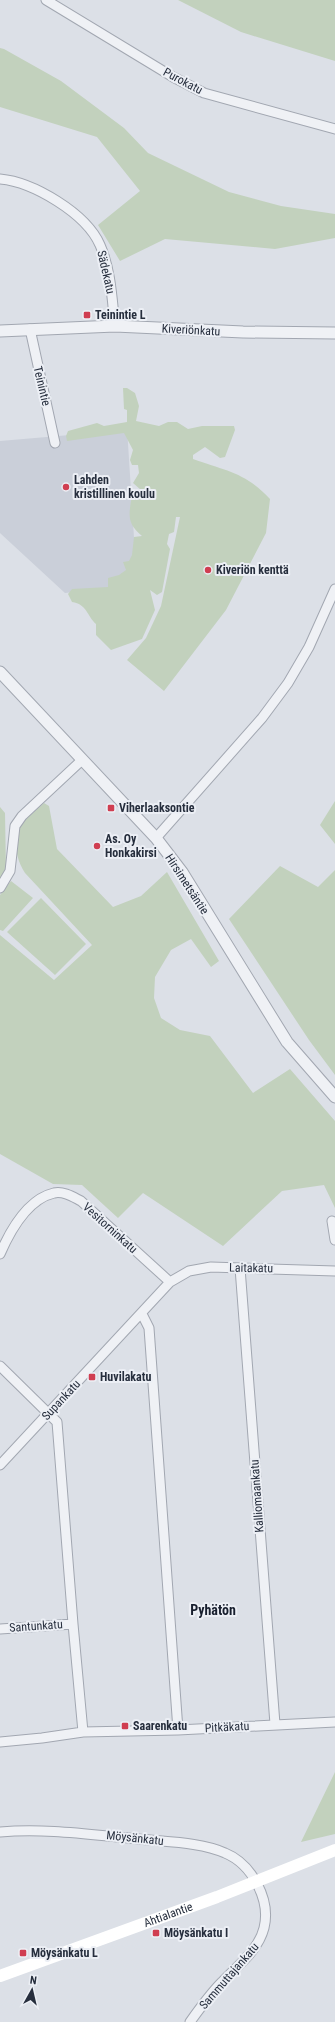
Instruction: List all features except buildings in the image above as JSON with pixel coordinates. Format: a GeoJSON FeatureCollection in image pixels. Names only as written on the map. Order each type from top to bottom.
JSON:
{"type":"FeatureCollection","features":[{"type":"Feature","properties":{"kind":"main road","name":"Ahtialantie"},"geometry":{"type":"LineString","coordinates":[[0,1976],[256,1882],[335,1850]]}},
{"type":"Feature","properties":{"kind":"street","name":"Purokatu"},"geometry":{"type":"LineString","coordinates":[[46,0],[173,77],[204,93],[335,129]]}},
{"type":"Feature","properties":{"kind":"street","name":"Sädekatu"},"geometry":{"type":"LineString","coordinates":[[0,179],[10,180],[38,190],[64,204],[83,222],[100,244],[110,280],[115,326]]}},
{"type":"Feature","properties":{"kind":"street","name":"Kiveriönkatu"},"geometry":{"type":"LineString","coordinates":[[0,331],[115,326],[243,332],[335,333]]}},
{"type":"Feature","properties":{"kind":"street","name":"Teinintie"},"geometry":{"type":"LineString","coordinates":[[30,329],[55,443]]}},
{"type":"Feature","properties":{"kind":"street"},"geometry":{"type":"LineString","coordinates":[[156,838],[262,718],[284,688],[309,647],[335,589]]}},
{"type":"Feature","properties":{"kind":"street","name":"Hirsimetsäntie"},"geometry":{"type":"LineString","coordinates":[[0,672],[156,838],[182,872],[287,1042],[335,1097]]}},
{"type":"Feature","properties":{"kind":"street"},"geometry":{"type":"LineString","coordinates":[[0,888],[10,871],[15,826],[22,816],[82,760]]}},
{"type":"Feature","properties":{"kind":"street","name":"Vesitorninkatu"},"geometry":{"type":"LineString","coordinates":[[0,1254],[7,1237],[22,1215],[33,1205],[55,1193],[66,1194],[81,1201],[170,1282]]}},
{"type":"Feature","properties":{"kind":"street"},"geometry":{"type":"LineString","coordinates":[[332,1221],[335,1240]]}},
{"type":"Feature","properties":{"kind":"street","name":"Laitakatu"},"geometry":{"type":"LineString","coordinates":[[170,1282],[189,1271],[210,1267],[335,1271]]}},
{"type":"Feature","properties":{"kind":"street","name":"Kalliomaankatu"},"geometry":{"type":"LineString","coordinates":[[240,1268],[275,1724]]}},
{"type":"Feature","properties":{"kind":"street","name":"Supankatu"},"geometry":{"type":"LineString","coordinates":[[0,1465],[142,1314],[170,1282]]}},
{"type":"Feature","properties":{"kind":"street"},"geometry":{"type":"LineString","coordinates":[[142,1314],[149,1328],[178,1730]]}},
{"type":"Feature","properties":{"kind":"street"},"geometry":{"type":"LineString","coordinates":[[0,1366],[57,1422],[83,1732]]}},
{"type":"Feature","properties":{"kind":"street","name":"Santunkatu"},"geometry":{"type":"LineString","coordinates":[[0,1629],[73,1624]]}},
{"type":"Feature","properties":{"kind":"street","name":"Pitkäkatu"},"geometry":{"type":"LineString","coordinates":[[0,1742],[83,1732],[178,1730],[335,1722]]}},
{"type":"Feature","properties":{"kind":"street","name":"Möysänkatu"},"geometry":{"type":"LineString","coordinates":[[0,1832],[23,1830],[72,1832],[187,1844],[226,1853],[243,1865],[256,1882]]}},
{"type":"Feature","properties":{"kind":"street","name":"Sammuttajankatu"},"geometry":{"type":"LineString","coordinates":[[190,2022],[221,1983],[259,1944],[265,1927],[266,1907],[256,1882]]}},
{"type":"Feature","properties":{"kind":"shaded area","name":"Lahden kristillinen koulu"},"geometry":{"type":"Polygon","coordinates":[[[127,428],[137,585],[65,593],[0,533],[0,441],[127,428]]]}},
{"type":"Feature","properties":{"kind":"green space"},"geometry":{"type":"Polygon","coordinates":[[[178,0],[335,0],[335,61],[241,32],[178,0]]]}},
{"type":"Feature","properties":{"kind":"green space"},"geometry":{"type":"Polygon","coordinates":[[[0,48],[61,81],[124,128],[148,153],[229,192],[281,206],[335,214],[335,238],[275,249],[165,239],[120,261],[98,225],[140,191],[97,137],[0,107],[0,48]]]}},
{"type":"Feature","properties":{"kind":"green space"},"geometry":{"type":"Polygon","coordinates":[[[123,388],[127,388],[135,393],[139,406],[136,421],[159,426],[168,422],[177,422],[188,429],[202,426],[234,426],[235,430],[225,457],[220,458],[205,447],[193,455],[193,459],[234,473],[252,483],[270,499],[266,533],[226,610],[164,691],[127,660],[146,638],[161,606],[180,517],[176,517],[174,532],[169,534],[167,544],[170,549],[162,592],[157,595],[150,590],[155,610],[142,639],[111,650],[96,635],[96,624],[84,608],[77,603],[72,602],[68,594],[72,589],[108,587],[108,578],[119,575],[126,570],[123,562],[129,561],[132,555],[134,537],[142,536],[133,527],[130,518],[132,495],[141,490],[133,483],[139,473],[138,465],[132,465],[130,460],[133,450],[124,433],[67,441],[66,436],[68,431],[97,423],[104,426],[127,422],[127,410],[124,409],[123,388]]]}},
{"type":"Feature","properties":{"kind":"green space"},"geometry":{"type":"Polygon","coordinates":[[[335,801],[335,844],[320,825],[335,801]]]}},
{"type":"Feature","properties":{"kind":"green space"},"geometry":{"type":"Polygon","coordinates":[[[44,803],[49,806],[57,849],[113,907],[141,896],[167,872],[219,961],[211,967],[191,939],[171,950],[155,977],[154,998],[161,1018],[180,1030],[210,1036],[253,1093],[290,1069],[335,1121],[335,1208],[324,1185],[282,1191],[223,1246],[143,1193],[118,1218],[82,1185],[53,1184],[0,1154],[0,935],[54,980],[92,945],[25,873],[19,862],[16,845],[17,827],[44,803]]]}},
{"type":"Feature","properties":{"kind":"green space"},"geometry":{"type":"Polygon","coordinates":[[[0,807],[5,813],[6,870],[0,878],[0,807]]]}},
{"type":"Feature","properties":{"kind":"green space"},"geometry":{"type":"Polygon","coordinates":[[[280,866],[318,887],[335,870],[335,1075],[309,1040],[229,919],[280,866]]]}},
{"type":"Feature","properties":{"kind":"green space"},"geometry":{"type":"Polygon","coordinates":[[[11,881],[33,898],[3,931],[0,930],[0,895],[11,881]]]}},
{"type":"Feature","properties":{"kind":"green space"},"geometry":{"type":"Polygon","coordinates":[[[41,898],[86,944],[55,975],[7,932],[41,898]]]}},
{"type":"Feature","properties":{"kind":"green space"},"geometry":{"type":"Polygon","coordinates":[[[335,1772],[335,1834],[301,1842],[335,1772]]]}},
{"type":"Feature","properties":{"kind":"place","name":"Teinintie L"},"geometry":{"type":"Point","coordinates":[87,315]}},
{"type":"Feature","properties":{"kind":"place","name":"Lahden kristillinen koulu"},"geometry":{"type":"Point","coordinates":[66,487]}},
{"type":"Feature","properties":{"kind":"place","name":"Kiveriön kenttä"},"geometry":{"type":"Point","coordinates":[208,570]}},
{"type":"Feature","properties":{"kind":"place","name":"Viherlaaksontie"},"geometry":{"type":"Point","coordinates":[111,808]}},
{"type":"Feature","properties":{"kind":"place","name":"As. Oy Honkakirsi"},"geometry":{"type":"Point","coordinates":[97,846]}},
{"type":"Feature","properties":{"kind":"place","name":"Huvilakatu"},"geometry":{"type":"Point","coordinates":[92,1377]}},
{"type":"Feature","properties":{"kind":"place","name":"Saarenkatu"},"geometry":{"type":"Point","coordinates":[125,1726]}},
{"type":"Feature","properties":{"kind":"place","name":"Möysänkatu I"},"geometry":{"type":"Point","coordinates":[156,1933]}},
{"type":"Feature","properties":{"kind":"place","name":"Möysänkatu L"},"geometry":{"type":"Point","coordinates":[23,1953]}},
{"type":"Feature","properties":{"kind":"district","name":"Pyhätön"},"geometry":{"type":"Point","coordinates":[213,1610]}}]}
